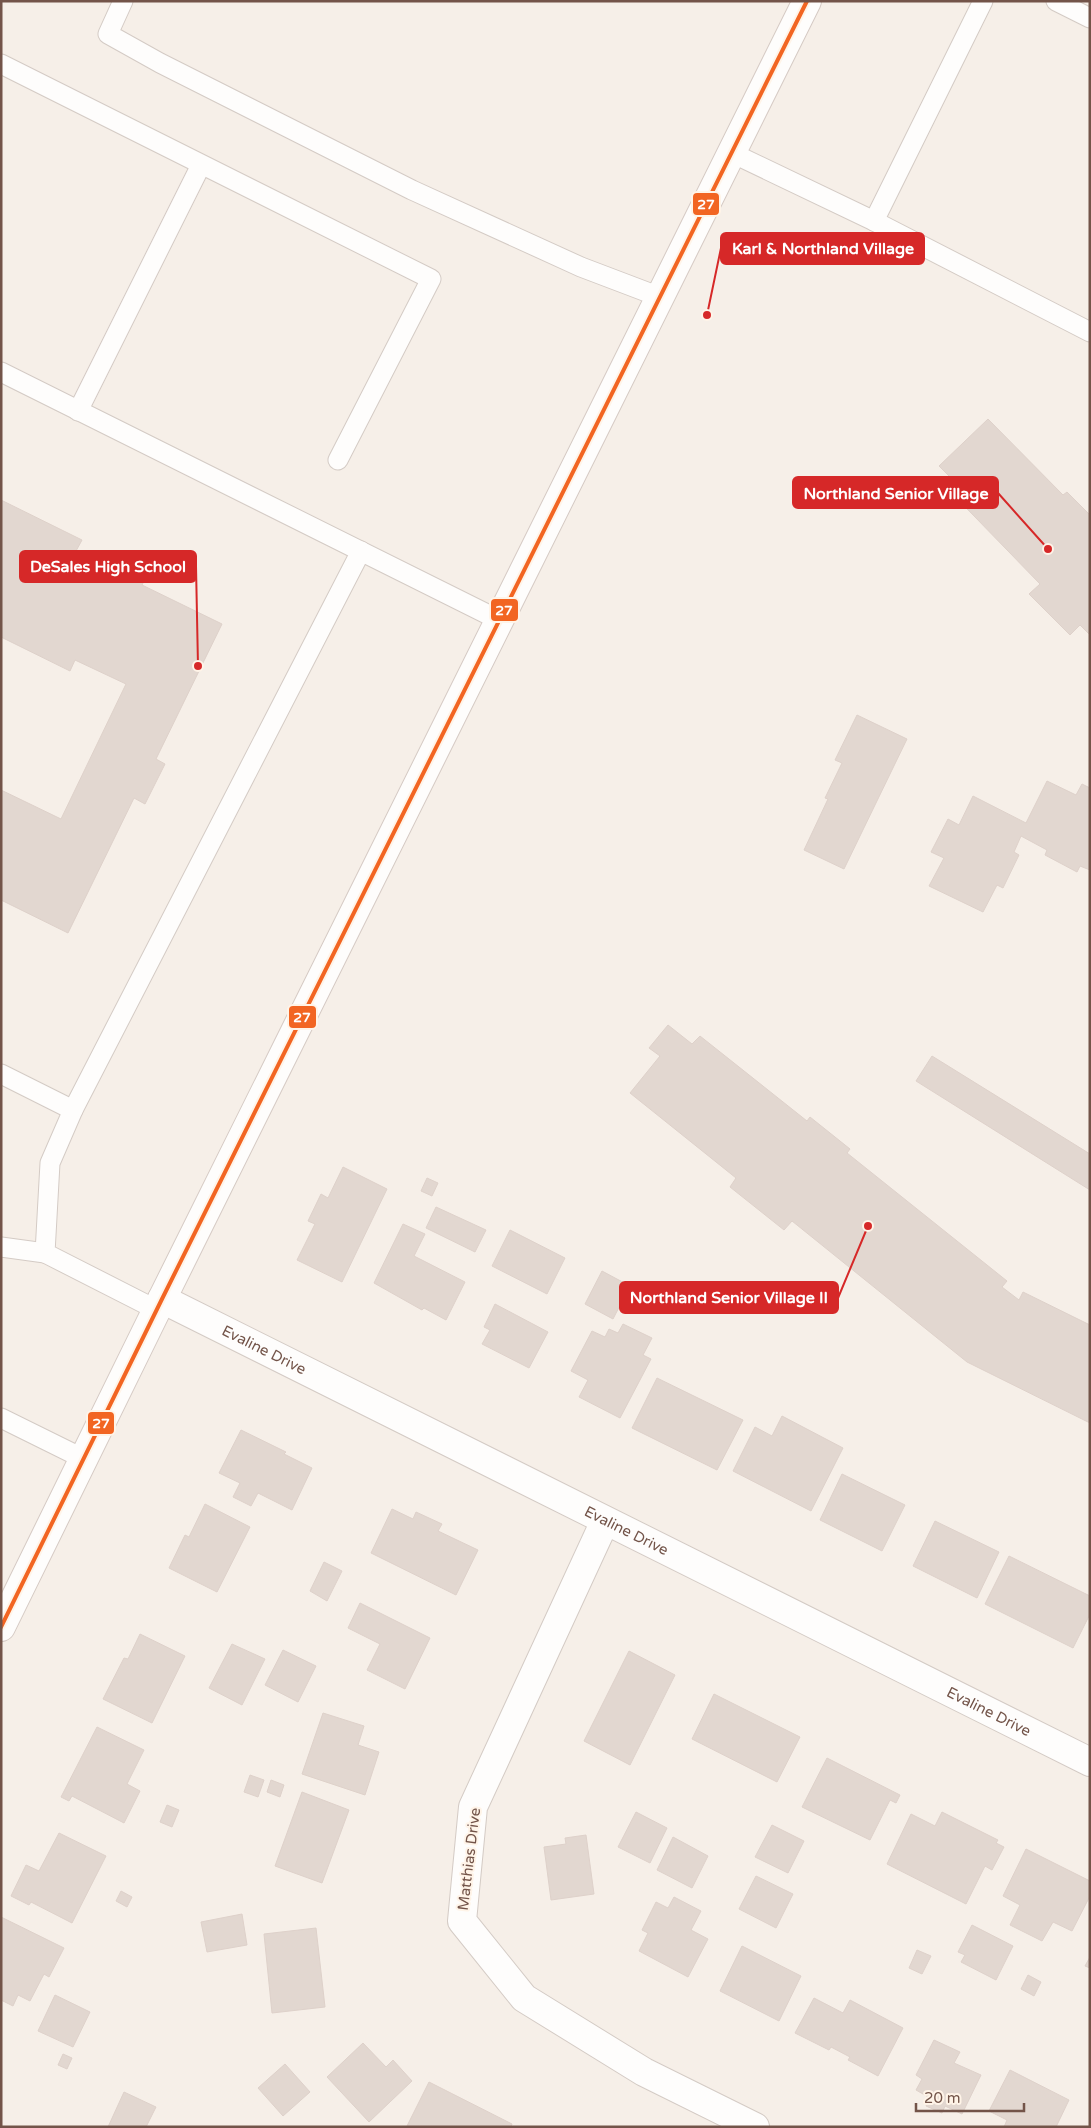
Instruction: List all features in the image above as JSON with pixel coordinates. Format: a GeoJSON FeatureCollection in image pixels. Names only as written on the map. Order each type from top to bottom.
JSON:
{"type":"FeatureCollection","features":[{"type":"Feature","properties":{"kind":"street"},"geometry":{"type":"LineString","coordinates":[[1,1627],[807,1]]}},
{"type":"Feature","properties":{"kind":"street","name":"Evaline Drive"},"geometry":{"type":"LineString","coordinates":[[160,1304],[605,1521],[1090,1762]]}},
{"type":"Feature","properties":{"kind":"street","name":"Matthias Drive"},"geometry":{"type":"LineString","coordinates":[[605,1521],[473,1807],[462,1921],[524,1998],[644,2072],[755,2127]]}},
{"type":"Feature","properties":{"kind":"lane"},"geometry":{"type":"LineString","coordinates":[[874,221],[983,1]]}},
{"type":"Feature","properties":{"kind":"lane"},"geometry":{"type":"LineString","coordinates":[[1056,1],[1090,18]]}},
{"type":"Feature","properties":{"kind":"lane"},"geometry":{"type":"LineString","coordinates":[[119,3],[108,34],[160,63],[412,190],[580,267],[660,297]]}},
{"type":"Feature","properties":{"kind":"lane"},"geometry":{"type":"LineString","coordinates":[[1,64],[431,278],[338,460]]}},
{"type":"Feature","properties":{"kind":"lane"},"geometry":{"type":"LineString","coordinates":[[732,153],[874,221],[1090,332]]}},
{"type":"Feature","properties":{"kind":"lane"},"geometry":{"type":"LineString","coordinates":[[78,411],[201,165]]}},
{"type":"Feature","properties":{"kind":"lane"},"geometry":{"type":"LineString","coordinates":[[1,372],[499,620]]}},
{"type":"Feature","properties":{"kind":"lane"},"geometry":{"type":"LineString","coordinates":[[44,1253],[50,1162],[73,1110],[361,551]]}},
{"type":"Feature","properties":{"kind":"lane"},"geometry":{"type":"LineString","coordinates":[[1,1074],[73,1110]]}},
{"type":"Feature","properties":{"kind":"lane"},"geometry":{"type":"LineString","coordinates":[[1,1247],[44,1253],[160,1304]]}},
{"type":"Feature","properties":{"kind":"lane"},"geometry":{"type":"LineString","coordinates":[[1,1418],[84,1459]]}},
{"type":"Feature","properties":{"kind":"building"},"geometry":{"type":"Polygon","coordinates":[[[988,419],[1063,495],[1067,492],[1090,515],[1090,635],[1080,625],[1070,635],[1029,594],[1040,584],[942,483],[949,476],[939,466],[988,419]]]}},
{"type":"Feature","properties":{"kind":"building"},"geometry":{"type":"Polygon","coordinates":[[[1,500],[82,540],[76,551],[121,574],[128,561],[149,571],[142,585],[222,624],[156,759],[165,764],[145,804],[134,798],[68,933],[1,900],[1,790],[61,819],[126,684],[75,660],[70,671],[1,637],[1,500]]]}},
{"type":"Feature","properties":{"kind":"building"},"geometry":{"type":"Polygon","coordinates":[[[857,715],[907,739],[844,869],[804,850],[828,799],[825,798],[842,763],[835,760],[857,715]]]}},
{"type":"Feature","properties":{"kind":"building"},"geometry":{"type":"Polygon","coordinates":[[[1047,781],[1076,795],[1082,784],[1090,788],[1090,870],[1080,866],[1077,872],[1045,855],[1047,850],[1021,836],[1014,852],[1019,855],[1003,888],[997,885],[983,912],[929,886],[944,858],[931,852],[948,819],[959,825],[973,796],[1026,823],[1047,781]]]}},
{"type":"Feature","properties":{"kind":"building"},"geometry":{"type":"Polygon","coordinates":[[[668,1025],[692,1044],[700,1036],[807,1121],[810,1117],[850,1149],[847,1153],[1007,1281],[1002,1287],[1019,1300],[1023,1292],[1090,1325],[1090,1423],[967,1362],[792,1221],[784,1230],[730,1187],[736,1178],[630,1093],[660,1056],[649,1048],[668,1025]]]}},
{"type":"Feature","properties":{"kind":"building"},"geometry":{"type":"Polygon","coordinates":[[[932,1056],[1090,1154],[1090,1190],[916,1081],[932,1056]]]}},
{"type":"Feature","properties":{"kind":"building"},"geometry":{"type":"Polygon","coordinates":[[[343,1167],[387,1189],[342,1282],[297,1260],[315,1224],[308,1221],[321,1194],[328,1198],[343,1167]]]}},
{"type":"Feature","properties":{"kind":"building"},"geometry":{"type":"Polygon","coordinates":[[[427,1178],[438,1183],[432,1196],[421,1191],[427,1178]]]}},
{"type":"Feature","properties":{"kind":"building"},"geometry":{"type":"Polygon","coordinates":[[[436,1207],[486,1230],[475,1252],[426,1228],[436,1207]]]}},
{"type":"Feature","properties":{"kind":"building"},"geometry":{"type":"Polygon","coordinates":[[[403,1224],[425,1234],[414,1256],[465,1282],[446,1320],[424,1308],[422,1310],[374,1283],[403,1224]]]}},
{"type":"Feature","properties":{"kind":"building"},"geometry":{"type":"Polygon","coordinates":[[[510,1230],[565,1258],[547,1294],[492,1266],[510,1230]]]}},
{"type":"Feature","properties":{"kind":"building"},"geometry":{"type":"Polygon","coordinates":[[[602,1271],[630,1286],[613,1319],[585,1304],[602,1271]]]}},
{"type":"Feature","properties":{"kind":"building"},"geometry":{"type":"Polygon","coordinates":[[[495,1304],[548,1332],[529,1368],[482,1344],[490,1330],[484,1327],[495,1304]]]}},
{"type":"Feature","properties":{"kind":"building"},"geometry":{"type":"Polygon","coordinates":[[[623,1324],[652,1338],[643,1355],[651,1359],[620,1418],[579,1397],[588,1380],[571,1371],[592,1331],[605,1337],[609,1329],[618,1333],[623,1324]]]}},
{"type":"Feature","properties":{"kind":"building"},"geometry":{"type":"Polygon","coordinates":[[[657,1378],[743,1420],[717,1470],[632,1428],[657,1378]]]}},
{"type":"Feature","properties":{"kind":"building"},"geometry":{"type":"Polygon","coordinates":[[[782,1416],[843,1448],[811,1511],[733,1471],[755,1427],[772,1436],[782,1416]]]}},
{"type":"Feature","properties":{"kind":"building"},"geometry":{"type":"Polygon","coordinates":[[[241,1430],[286,1452],[284,1454],[312,1468],[292,1510],[258,1493],[251,1506],[233,1497],[240,1483],[219,1473],[241,1430]]]}},
{"type":"Feature","properties":{"kind":"building"},"geometry":{"type":"Polygon","coordinates":[[[842,1474],[905,1505],[882,1551],[820,1520],[842,1474]]]}},
{"type":"Feature","properties":{"kind":"building"},"geometry":{"type":"Polygon","coordinates":[[[205,1504],[250,1527],[217,1592],[169,1568],[185,1535],[189,1537],[205,1504]]]}},
{"type":"Feature","properties":{"kind":"building"},"geometry":{"type":"Polygon","coordinates":[[[392,1509],[413,1519],[416,1512],[442,1524],[438,1531],[478,1550],[456,1595],[371,1553],[392,1509]]]}},
{"type":"Feature","properties":{"kind":"building"},"geometry":{"type":"Polygon","coordinates":[[[935,1521],[999,1552],[977,1598],[913,1566],[935,1521]]]}},
{"type":"Feature","properties":{"kind":"building"},"geometry":{"type":"Polygon","coordinates":[[[1009,1556],[1090,1596],[1090,1614],[1073,1648],[985,1604],[1009,1556]]]}},
{"type":"Feature","properties":{"kind":"building"},"geometry":{"type":"Polygon","coordinates":[[[324,1562],[342,1571],[327,1601],[310,1591],[324,1562]]]}},
{"type":"Feature","properties":{"kind":"building"},"geometry":{"type":"Polygon","coordinates":[[[360,1603],[430,1638],[405,1689],[367,1670],[380,1644],[348,1628],[360,1603]]]}},
{"type":"Feature","properties":{"kind":"building"},"geometry":{"type":"Polygon","coordinates":[[[140,1634],[185,1656],[152,1723],[103,1699],[124,1658],[128,1659],[140,1634]]]}},
{"type":"Feature","properties":{"kind":"building"},"geometry":{"type":"Polygon","coordinates":[[[232,1644],[265,1659],[242,1705],[209,1688],[232,1644]]]}},
{"type":"Feature","properties":{"kind":"building"},"geometry":{"type":"Polygon","coordinates":[[[283,1650],[316,1666],[298,1702],[265,1685],[283,1650]]]}},
{"type":"Feature","properties":{"kind":"building"},"geometry":{"type":"Polygon","coordinates":[[[629,1651],[675,1675],[630,1765],[584,1741],[629,1651]]]}},
{"type":"Feature","properties":{"kind":"building"},"geometry":{"type":"Polygon","coordinates":[[[714,1694],[800,1737],[777,1782],[692,1739],[714,1694]]]}},
{"type":"Feature","properties":{"kind":"building"},"geometry":{"type":"Polygon","coordinates":[[[323,1713],[364,1726],[358,1745],[379,1752],[365,1795],[302,1774],[323,1713]]]}},
{"type":"Feature","properties":{"kind":"building"},"geometry":{"type":"Polygon","coordinates":[[[97,1727],[144,1750],[127,1784],[140,1791],[124,1823],[72,1796],[69,1801],[61,1797],[97,1727]]]}},
{"type":"Feature","properties":{"kind":"building"},"geometry":{"type":"Polygon","coordinates":[[[827,1758],[900,1795],[896,1803],[890,1800],[870,1840],[802,1807],[827,1758]]]}},
{"type":"Feature","properties":{"kind":"building"},"geometry":{"type":"Polygon","coordinates":[[[250,1775],[264,1780],[258,1797],[244,1792],[250,1775]]]}},
{"type":"Feature","properties":{"kind":"building"},"geometry":{"type":"Polygon","coordinates":[[[271,1780],[284,1785],[280,1797],[267,1792],[271,1780]]]}},
{"type":"Feature","properties":{"kind":"building"},"geometry":{"type":"Polygon","coordinates":[[[302,1792],[349,1810],[322,1883],[275,1866],[302,1792]]]}},
{"type":"Feature","properties":{"kind":"building"},"geometry":{"type":"Polygon","coordinates":[[[167,1805],[179,1810],[172,1827],[160,1822],[167,1805]]]}},
{"type":"Feature","properties":{"kind":"building"},"geometry":{"type":"Polygon","coordinates":[[[636,1812],[667,1828],[650,1863],[618,1847],[636,1812]]]}},
{"type":"Feature","properties":{"kind":"building"},"geometry":{"type":"Polygon","coordinates":[[[942,1812],[998,1840],[996,1843],[1004,1847],[992,1870],[985,1866],[966,1904],[887,1864],[911,1814],[935,1826],[942,1812]]]}},
{"type":"Feature","properties":{"kind":"building"},"geometry":{"type":"Polygon","coordinates":[[[772,1825],[804,1841],[788,1873],[755,1857],[772,1825]]]}},
{"type":"Feature","properties":{"kind":"building"},"geometry":{"type":"Polygon","coordinates":[[[59,1833],[106,1856],[72,1923],[31,1902],[29,1905],[11,1896],[26,1865],[39,1871],[59,1833]]]}},
{"type":"Feature","properties":{"kind":"building"},"geometry":{"type":"Polygon","coordinates":[[[586,1835],[594,1894],[551,1900],[544,1847],[566,1844],[565,1838],[586,1835]]]}},
{"type":"Feature","properties":{"kind":"building"},"geometry":{"type":"Polygon","coordinates":[[[673,1837],[708,1856],[692,1888],[657,1870],[673,1837]]]}},
{"type":"Feature","properties":{"kind":"building"},"geometry":{"type":"Polygon","coordinates":[[[1026,1849],[1090,1881],[1090,1896],[1072,1931],[1053,1922],[1042,1941],[1010,1925],[1020,1905],[1003,1896],[1026,1849]]]}},
{"type":"Feature","properties":{"kind":"building"},"geometry":{"type":"Polygon","coordinates":[[[756,1876],[793,1894],[776,1928],[739,1909],[756,1876]]]}},
{"type":"Feature","properties":{"kind":"building"},"geometry":{"type":"Polygon","coordinates":[[[121,1891],[132,1897],[127,1907],[116,1901],[121,1891]]]}},
{"type":"Feature","properties":{"kind":"building"},"geometry":{"type":"Polygon","coordinates":[[[674,1897],[701,1911],[691,1930],[708,1939],[688,1977],[639,1951],[648,1933],[642,1930],[656,1902],[668,1908],[674,1897]]]}},
{"type":"Feature","properties":{"kind":"building"},"geometry":{"type":"Polygon","coordinates":[[[242,1914],[247,1945],[207,1952],[201,1922],[242,1914]]]}},
{"type":"Feature","properties":{"kind":"building"},"geometry":{"type":"Polygon","coordinates":[[[1,1917],[64,1948],[49,1977],[44,1974],[30,2001],[18,1995],[13,2006],[1,2000],[1,1917]]]}},
{"type":"Feature","properties":{"kind":"building"},"geometry":{"type":"Polygon","coordinates":[[[972,1925],[1013,1946],[996,1980],[961,1962],[965,1955],[958,1952],[972,1925]]]}},
{"type":"Feature","properties":{"kind":"building"},"geometry":{"type":"Polygon","coordinates":[[[316,1928],[325,2007],[272,2013],[264,1934],[316,1928]]]}},
{"type":"Feature","properties":{"kind":"building"},"geometry":{"type":"Polygon","coordinates":[[[742,1946],[801,1976],[779,2021],[720,1991],[742,1946]]]}},
{"type":"Feature","properties":{"kind":"building"},"geometry":{"type":"Polygon","coordinates":[[[917,1950],[931,1956],[922,1974],[909,1968],[917,1950]]]}},
{"type":"Feature","properties":{"kind":"building"},"geometry":{"type":"Polygon","coordinates":[[[1090,1957],[1090,1968],[1085,1966],[1090,1957]]]}},
{"type":"Feature","properties":{"kind":"building"},"geometry":{"type":"Polygon","coordinates":[[[1028,1975],[1041,1982],[1034,1996],[1021,1989],[1028,1975]]]}},
{"type":"Feature","properties":{"kind":"building"},"geometry":{"type":"Polygon","coordinates":[[[55,1995],[90,2012],[73,2047],[38,2031],[55,1995]]]}},
{"type":"Feature","properties":{"kind":"building"},"geometry":{"type":"Polygon","coordinates":[[[814,1998],[843,2013],[850,2000],[903,2028],[878,2076],[848,2060],[850,2057],[831,2047],[829,2050],[795,2033],[814,1998]]]}},
{"type":"Feature","properties":{"kind":"building"},"geometry":{"type":"Polygon","coordinates":[[[934,2040],[960,2052],[954,2063],[981,2075],[962,2114],[945,2106],[942,2113],[926,2106],[930,2098],[916,2090],[922,2079],[916,2075],[934,2040]]]}},
{"type":"Feature","properties":{"kind":"building"},"geometry":{"type":"Polygon","coordinates":[[[363,2043],[386,2067],[393,2060],[412,2081],[369,2122],[327,2077],[363,2043]]]}},
{"type":"Feature","properties":{"kind":"building"},"geometry":{"type":"Polygon","coordinates":[[[63,2054],[72,2058],[67,2069],[58,2065],[63,2054]]]}},
{"type":"Feature","properties":{"kind":"building"},"geometry":{"type":"Polygon","coordinates":[[[285,2064],[310,2092],[283,2116],[258,2088],[285,2064]]]}},
{"type":"Feature","properties":{"kind":"building"},"geometry":{"type":"Polygon","coordinates":[[[1010,2070],[1069,2100],[1056,2127],[1004,2127],[1007,2120],[989,2111],[1010,2070]]]}},
{"type":"Feature","properties":{"kind":"building"},"geometry":{"type":"Polygon","coordinates":[[[429,2082],[512,2124],[511,2127],[407,2126],[429,2082]]]}},
{"type":"Feature","properties":{"kind":"building"},"geometry":{"type":"Polygon","coordinates":[[[124,2092],[156,2107],[146,2127],[108,2127],[124,2092]]]}},
{"type":"Feature","properties":{"kind":"transit line","name":"27"},"geometry":{"type":"LineString","coordinates":[[1,1627],[807,1]]}},
{"type":"Feature","properties":{"kind":"place","name":"Karl & Northland Village"},"geometry":{"type":"Point","coordinates":[707,315]}},
{"type":"Feature","properties":{"kind":"place","name":"Northland Senior Village"},"geometry":{"type":"Point","coordinates":[1048,549]}},
{"type":"Feature","properties":{"kind":"place","name":"DeSales High School"},"geometry":{"type":"Point","coordinates":[198,666]}},
{"type":"Feature","properties":{"kind":"place","name":"Northland Senior Village II"},"geometry":{"type":"Point","coordinates":[868,1226]}}]}
